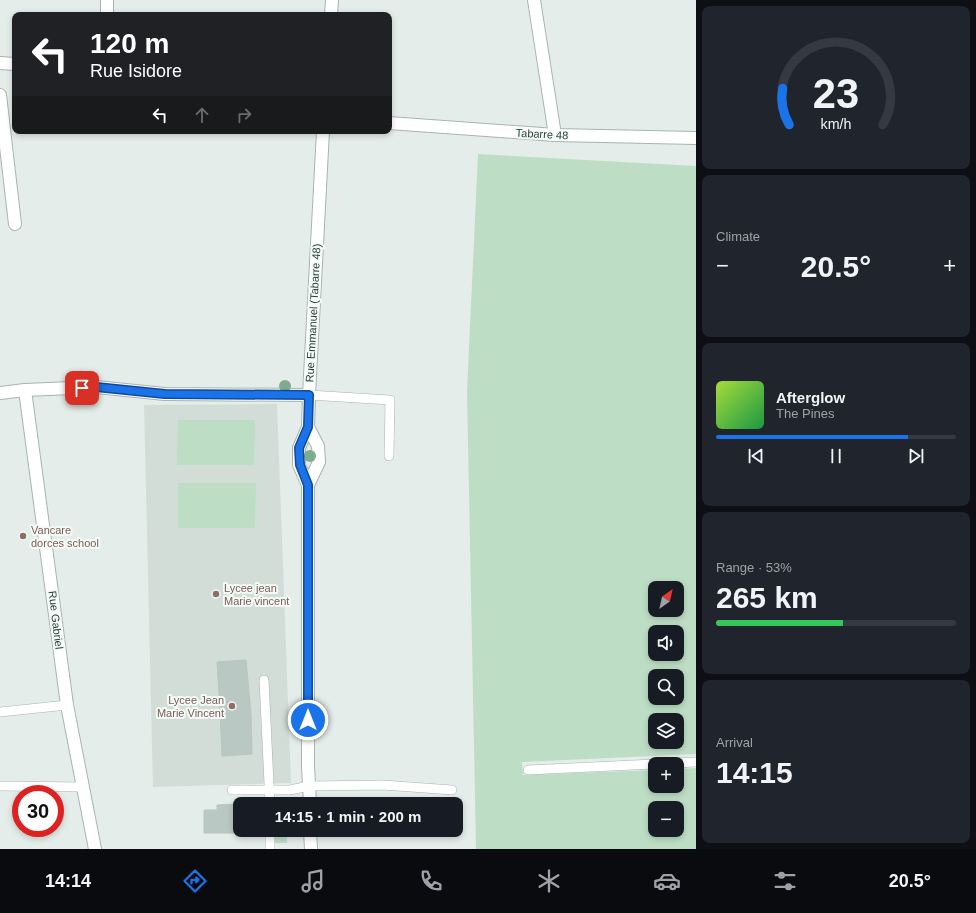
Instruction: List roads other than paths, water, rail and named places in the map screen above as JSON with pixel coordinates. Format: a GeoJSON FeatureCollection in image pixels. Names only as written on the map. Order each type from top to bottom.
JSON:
{"type":"FeatureCollection","features":[{"type":"Feature","properties":{"kind":"street"},"geometry":{"type":"LineString","coordinates":[[107,0],[107,12]]}},
{"type":"Feature","properties":{"kind":"street"},"geometry":{"type":"LineString","coordinates":[[330,12],[332,0]]}},
{"type":"Feature","properties":{"kind":"street"},"geometry":{"type":"LineString","coordinates":[[534,0],[555,135]]}},
{"type":"Feature","properties":{"kind":"street"},"geometry":{"type":"LineString","coordinates":[[0,63],[12,64]]}},
{"type":"Feature","properties":{"kind":"street"},"geometry":{"type":"LineString","coordinates":[[0,95],[15,224]]}},
{"type":"Feature","properties":{"kind":"street","name":"Tabarre 48"},"geometry":{"type":"LineString","coordinates":[[392,122],[555,135],[696,138]]}},
{"type":"Feature","properties":{"kind":"street","name":"Rue Emmanuel (Tabarre 48)"},"geometry":{"type":"LineString","coordinates":[[310,797],[308,766],[308,485],[300,465],[299,448],[308,427],[322,134]]}},
{"type":"Feature","properties":{"kind":"street"},"geometry":{"type":"LineString","coordinates":[[0,393],[25,390],[96,387],[165,394],[309,395]]}},
{"type":"Feature","properties":{"kind":"street","name":"Rue Gabriel"},"geometry":{"type":"LineString","coordinates":[[25,390],[67,705],[95,849]]}},
{"type":"Feature","properties":{"kind":"street"},"geometry":{"type":"LineString","coordinates":[[308,427],[318,446],[319,462],[308,485]]}},
{"type":"Feature","properties":{"kind":"street"},"geometry":{"type":"LineString","coordinates":[[310,837],[311,849]]}},
{"type":"Feature","properties":{"kind":"lane"},"geometry":{"type":"LineString","coordinates":[[309,395],[390,400],[389,456]]}},
{"type":"Feature","properties":{"kind":"lane"},"geometry":{"type":"LineString","coordinates":[[264,680],[270,797]]}},
{"type":"Feature","properties":{"kind":"lane"},"geometry":{"type":"LineString","coordinates":[[0,712],[67,705]]}},
{"type":"Feature","properties":{"kind":"lane"},"geometry":{"type":"LineString","coordinates":[[528,770],[696,762]]}},
{"type":"Feature","properties":{"kind":"lane"},"geometry":{"type":"LineString","coordinates":[[232,790],[270,791],[290,790],[309,786],[383,785],[452,790]]}},
{"type":"Feature","properties":{"kind":"lane"},"geometry":{"type":"LineString","coordinates":[[0,786],[83,787]]}},
{"type":"Feature","properties":{"kind":"lane"},"geometry":{"type":"LineString","coordinates":[[270,837],[270,849]]}},
{"type":"Feature","properties":{"kind":"place","name":"Vancare dorces school"},"geometry":{"type":"Point","coordinates":[23,536]}},
{"type":"Feature","properties":{"kind":"place","name":"Lycee jean Marie vincent"},"geometry":{"type":"Point","coordinates":[216,594]}},
{"type":"Feature","properties":{"kind":"place","name":"Lycee Jean Marie Vincent"},"geometry":{"type":"Point","coordinates":[232,706]}}]}
